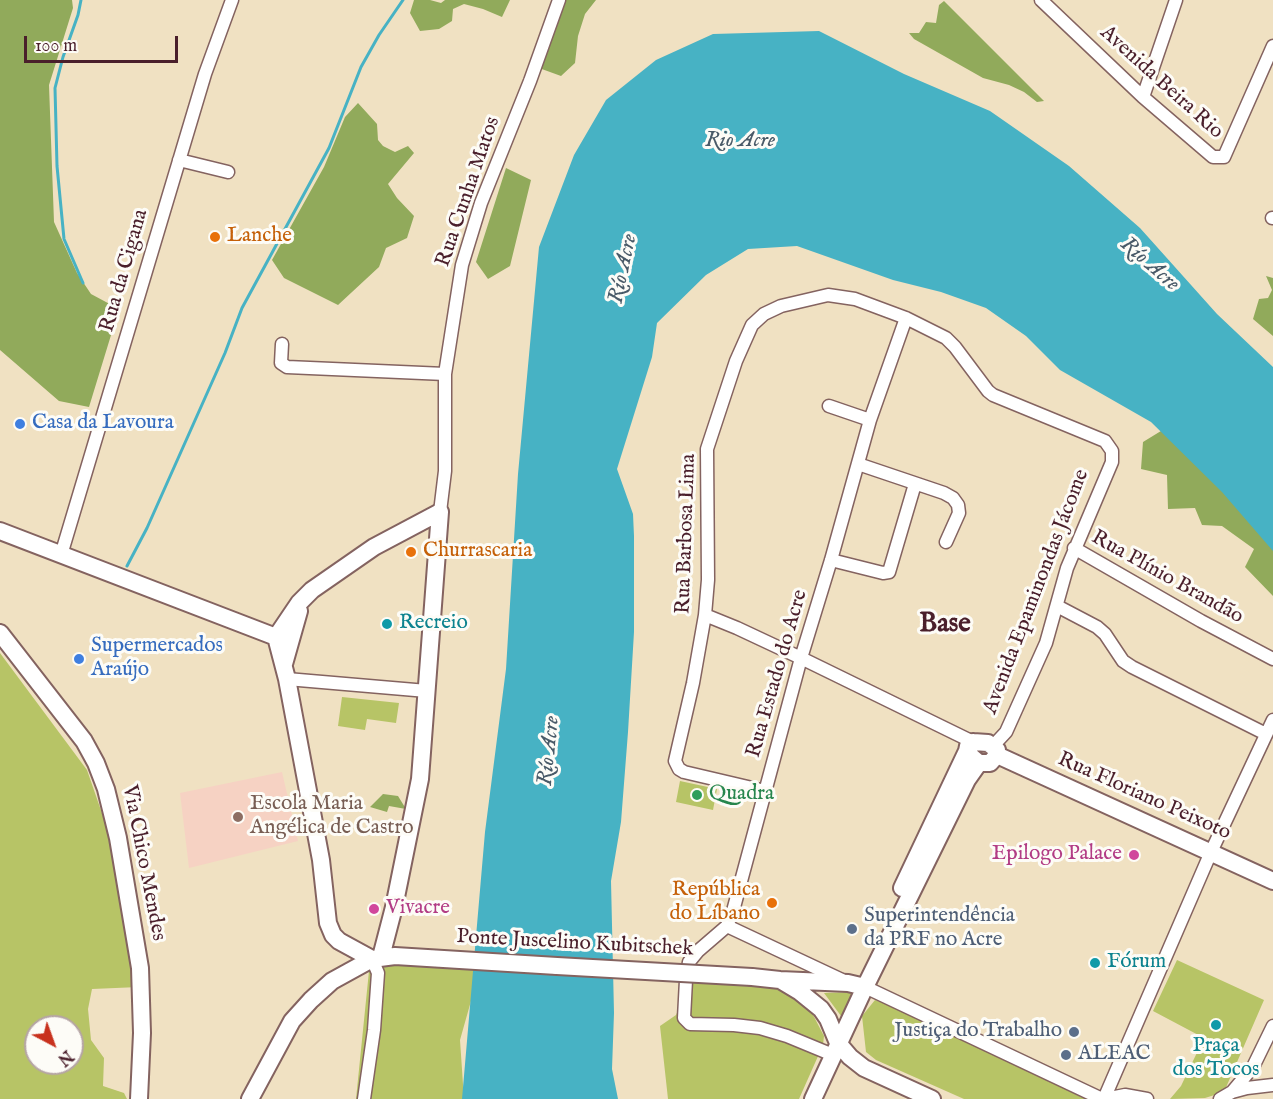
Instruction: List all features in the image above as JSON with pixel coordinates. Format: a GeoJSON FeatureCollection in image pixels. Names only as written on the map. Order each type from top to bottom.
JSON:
{"type":"FeatureCollection","features":[{"type":"Feature","properties":{"kind":"main road"},"geometry":{"type":"LineString","coordinates":[[276,638],[305,597],[374,547],[440,512]]}},
{"type":"Feature","properties":{"kind":"main road"},"geometry":{"type":"LineString","coordinates":[[383,957],[420,779],[440,512]]}},
{"type":"Feature","properties":{"kind":"main road"},"geometry":{"type":"LineString","coordinates":[[0,531],[217,613],[276,638]]}},
{"type":"Feature","properties":{"kind":"main road"},"geometry":{"type":"LineString","coordinates":[[0,542],[27,542]]}},
{"type":"Feature","properties":{"kind":"main road"},"geometry":{"type":"LineString","coordinates":[[285,672],[305,597]]}},
{"type":"Feature","properties":{"kind":"main road","name":"Via Chico Mendes"},"geometry":{"type":"LineString","coordinates":[[0,633],[84,741],[106,789],[120,848],[140,968],[142,1033],[139,1099]]}},
{"type":"Feature","properties":{"kind":"main road"},"geometry":{"type":"LineString","coordinates":[[276,638],[285,672],[321,860],[330,928],[339,941],[383,957]]}},
{"type":"Feature","properties":{"kind":"main road","name":"Rua Floriano Peixoto"},"geometry":{"type":"LineString","coordinates":[[980,763],[972,757],[970,746],[988,743],[995,751],[1273,881]]}},
{"type":"Feature","properties":{"kind":"main road"},"geometry":{"type":"LineString","coordinates":[[865,987],[867,961],[970,746]]}},
{"type":"Feature","properties":{"kind":"main road"},"geometry":{"type":"LineString","coordinates":[[813,1099],[865,987],[967,780],[980,763],[990,763],[995,751]]}},
{"type":"Feature","properties":{"kind":"main road"},"geometry":{"type":"LineString","coordinates":[[250,1099],[292,1020],[304,1006],[332,981],[383,957]]}},
{"type":"Feature","properties":{"kind":"main road","name":"Ponte Juscelino Kubitschek"},"geometry":{"type":"LineString","coordinates":[[383,957],[752,977],[865,987]]}},
{"type":"Feature","properties":{"kind":"main road"},"geometry":{"type":"LineString","coordinates":[[780,981],[800,992],[821,1009],[828,1018],[836,1049],[864,1068],[932,1099]]}},
{"type":"Feature","properties":{"kind":"street","name":"Rua da Cigana"},"geometry":{"type":"LineString","coordinates":[[61,555],[99,435],[179,160],[232,0]]}},
{"type":"Feature","properties":{"kind":"street","name":"Rua Cunha Matos"},"geometry":{"type":"LineString","coordinates":[[440,512],[445,471],[445,374],[455,302],[465,255],[481,203],[530,81],[559,0]]}},
{"type":"Feature","properties":{"kind":"street","name":"Avenida Beira Rio"},"geometry":{"type":"LineString","coordinates":[[1041,0],[1143,96],[1213,157],[1224,157],[1273,46]]}},
{"type":"Feature","properties":{"kind":"street"},"geometry":{"type":"LineString","coordinates":[[1143,96],[1176,0]]}},
{"type":"Feature","properties":{"kind":"street"},"geometry":{"type":"LineString","coordinates":[[179,160],[228,172]]}},
{"type":"Feature","properties":{"kind":"street","name":"Rua Barbosa Lima"},"geometry":{"type":"LineString","coordinates":[[765,791],[728,784],[679,769],[675,761],[693,683],[705,615],[708,580],[707,449],[736,361],[752,326],[764,315],[782,306],[828,295],[855,299],[906,318],[946,338],[988,392],[1105,441],[1112,451]]}},
{"type":"Feature","properties":{"kind":"street","name":"Rua Estado do Acre"},"geometry":{"type":"LineString","coordinates":[[727,926],[870,420],[906,318]]}},
{"type":"Feature","properties":{"kind":"street"},"geometry":{"type":"LineString","coordinates":[[282,344],[281,363],[283,366],[445,374]]}},
{"type":"Feature","properties":{"kind":"street"},"geometry":{"type":"LineString","coordinates":[[829,406],[870,420]]}},
{"type":"Feature","properties":{"kind":"street","name":"Avenida Epaminondas Jácome"},"geometry":{"type":"LineString","coordinates":[[995,751],[1011,722],[1046,643],[1060,588],[1074,548],[1112,462],[1112,451]]}},
{"type":"Feature","properties":{"kind":"street"},"geometry":{"type":"LineString","coordinates":[[858,464],[944,492],[953,498],[958,505],[959,513],[946,542]]}},
{"type":"Feature","properties":{"kind":"street"},"geometry":{"type":"LineString","coordinates":[[831,560],[887,573],[891,570],[915,484]]}},
{"type":"Feature","properties":{"kind":"street","name":"Rua Plínio Brandão"},"geometry":{"type":"LineString","coordinates":[[1074,548],[1201,621],[1273,658]]}},
{"type":"Feature","properties":{"kind":"street"},"geometry":{"type":"LineString","coordinates":[[1057,606],[1097,627],[1105,634],[1123,660],[1132,667],[1266,734]]}},
{"type":"Feature","properties":{"kind":"street","name":"Rua Floriano Peixoto"},"geometry":{"type":"LineString","coordinates":[[705,615],[801,658],[970,746]]}},
{"type":"Feature","properties":{"kind":"street"},"geometry":{"type":"LineString","coordinates":[[285,672],[427,691]]}},
{"type":"Feature","properties":{"kind":"street"},"geometry":{"type":"LineString","coordinates":[[1104,1099],[1211,852],[1273,720]]}},
{"type":"Feature","properties":{"kind":"street"},"geometry":{"type":"LineString","coordinates":[[836,1049],[760,1028],[690,1024],[684,1018],[689,962],[727,926],[848,984]]}},
{"type":"Feature","properties":{"kind":"street"},"geometry":{"type":"LineString","coordinates":[[364,1099],[374,1030],[378,973],[383,957]]}},
{"type":"Feature","properties":{"kind":"street"},"geometry":{"type":"LineString","coordinates":[[865,987],[1104,1099],[1125,1095],[1147,1099]]}},
{"type":"Feature","properties":{"kind":"street"},"geometry":{"type":"LineString","coordinates":[[1232,1092],[1253,1067],[1273,1026]]}},
{"type":"Feature","properties":{"kind":"street"},"geometry":{"type":"LineString","coordinates":[[1220,1099],[1232,1092],[1273,1084]]}},
{"type":"Feature","properties":{"kind":"shaded area","name":"Escola Maria Angélica de Castro"},"geometry":{"type":"Polygon","coordinates":[[[282,772],[298,841],[189,868],[180,793],[282,772]]]}},
{"type":"Feature","properties":{"kind":"green space"},"geometry":{"type":"Polygon","coordinates":[[[0,0],[72,0],[73,8],[49,85],[54,222],[77,273],[91,294],[119,309],[89,407],[59,401],[0,350],[0,0]]]}},
{"type":"Feature","properties":{"kind":"green space"},"geometry":{"type":"Polygon","coordinates":[[[414,0],[441,3],[445,0],[510,0],[502,17],[464,4],[453,9],[452,21],[439,29],[420,31],[410,13],[414,0]]]}},
{"type":"Feature","properties":{"kind":"green space"},"geometry":{"type":"Polygon","coordinates":[[[563,0],[596,0],[585,14],[578,36],[575,63],[561,76],[539,68],[563,0]]]}},
{"type":"Feature","properties":{"kind":"green space"},"geometry":{"type":"Polygon","coordinates":[[[944,1],[1044,101],[1037,102],[1024,92],[1009,85],[983,78],[914,39],[909,33],[919,33],[926,22],[936,23],[939,5],[944,1]]]}},
{"type":"Feature","properties":{"kind":"green space"},"geometry":{"type":"Polygon","coordinates":[[[358,103],[377,124],[378,140],[383,146],[395,152],[408,146],[414,153],[388,184],[397,198],[414,216],[407,238],[386,248],[379,267],[338,305],[284,278],[272,260],[324,167],[345,117],[358,103]]]}},
{"type":"Feature","properties":{"kind":"green space"},"geometry":{"type":"Polygon","coordinates":[[[506,168],[531,180],[510,266],[488,279],[476,262],[506,168]]]}},
{"type":"Feature","properties":{"kind":"green space"},"geometry":{"type":"Polygon","coordinates":[[[1266,276],[1273,278],[1273,336],[1253,319],[1259,299],[1268,298],[1272,290],[1266,276]]]}},
{"type":"Feature","properties":{"kind":"green space"},"geometry":{"type":"Polygon","coordinates":[[[1174,423],[1273,524],[1273,596],[1245,567],[1254,549],[1222,526],[1202,525],[1195,508],[1168,509],[1167,475],[1141,469],[1143,442],[1174,423]]]}},
{"type":"Feature","properties":{"kind":"green space"},"geometry":{"type":"Polygon","coordinates":[[[0,653],[87,770],[123,874],[139,987],[92,989],[88,1009],[91,1040],[104,1058],[103,1086],[124,1093],[127,1099],[0,1099],[0,653]]]}},
{"type":"Feature","properties":{"kind":"green space"},"geometry":{"type":"Polygon","coordinates":[[[342,697],[399,703],[396,723],[367,719],[365,730],[338,726],[342,697]]]}},
{"type":"Feature","properties":{"kind":"green space","name":"Quadra"},"geometry":{"type":"Polygon","coordinates":[[[680,781],[717,789],[713,810],[676,802],[680,781]]]}},
{"type":"Feature","properties":{"kind":"green space"},"geometry":{"type":"Polygon","coordinates":[[[383,794],[398,796],[406,809],[389,806],[387,812],[370,807],[383,794]]]}},
{"type":"Feature","properties":{"kind":"green space","name":"Praça dos Tocos"},"geometry":{"type":"Polygon","coordinates":[[[1177,960],[1264,1000],[1224,1092],[1205,1098],[1170,1099],[1181,1086],[1204,1038],[1153,1011],[1177,960]]]}},
{"type":"Feature","properties":{"kind":"green space"},"geometry":{"type":"Polygon","coordinates":[[[386,962],[480,969],[460,1040],[464,1099],[356,1099],[369,971],[386,962]]]}},
{"type":"Feature","properties":{"kind":"green space"},"geometry":{"type":"Polygon","coordinates":[[[692,978],[777,985],[799,998],[812,1013],[824,1036],[823,1045],[799,1099],[668,1099],[660,1026],[676,1015],[692,978]]]}},
{"type":"Feature","properties":{"kind":"green space"},"geometry":{"type":"Polygon","coordinates":[[[857,992],[844,1020],[824,993],[857,992]]]}},
{"type":"Feature","properties":{"kind":"green space"},"geometry":{"type":"Polygon","coordinates":[[[875,1000],[907,1012],[1087,1099],[964,1099],[876,1060],[866,1052],[862,1016],[875,1000]]]}},
{"type":"Feature","properties":{"kind":"water","name":"Rio Acre"},"geometry":{"type":"Polygon","coordinates":[[[819,31],[904,74],[990,111],[1069,166],[1140,228],[1217,314],[1273,367],[1273,551],[1222,492],[1151,422],[1060,370],[1026,336],[986,308],[941,292],[893,280],[797,246],[748,249],[706,275],[657,323],[652,357],[617,469],[633,514],[634,536],[634,632],[628,732],[621,822],[611,881],[614,1013],[612,1069],[618,1099],[462,1099],[485,832],[506,669],[518,474],[539,247],[574,155],[606,100],[656,60],[713,34],[819,31]]]}},
{"type":"Feature","properties":{"kind":"waterway"},"geometry":{"type":"LineString","coordinates":[[81,0],[55,88],[57,166],[64,239],[83,283]]}},
{"type":"Feature","properties":{"kind":"waterway"},"geometry":{"type":"LineString","coordinates":[[127,566],[147,528],[225,353],[242,308],[329,148],[361,67],[403,0]]}},
{"type":"Feature","properties":{"kind":"place","name":"Lanche"},"geometry":{"type":"Point","coordinates":[215,237]}},
{"type":"Feature","properties":{"kind":"place","name":"Casa da Lavoura"},"geometry":{"type":"Point","coordinates":[20,424]}},
{"type":"Feature","properties":{"kind":"place","name":"Churrascaria"},"geometry":{"type":"Point","coordinates":[411,552]}},
{"type":"Feature","properties":{"kind":"place","name":"Recreio"},"geometry":{"type":"Point","coordinates":[387,624]}},
{"type":"Feature","properties":{"kind":"place","name":"Supermercados Araújo"},"geometry":{"type":"Point","coordinates":[79,659]}},
{"type":"Feature","properties":{"kind":"place","name":"Quadra"},"geometry":{"type":"Point","coordinates":[697,795]}},
{"type":"Feature","properties":{"kind":"place","name":"Escola Maria Angélica de Castro"},"geometry":{"type":"Point","coordinates":[238,817]}},
{"type":"Feature","properties":{"kind":"place","name":"Epilogo Palace"},"geometry":{"type":"Point","coordinates":[1134,855]}},
{"type":"Feature","properties":{"kind":"place","name":"República do Líbano"},"geometry":{"type":"Point","coordinates":[772,903]}},
{"type":"Feature","properties":{"kind":"place","name":"Vivacre"},"geometry":{"type":"Point","coordinates":[374,909]}},
{"type":"Feature","properties":{"kind":"place","name":"Superintendência da PRF no Acre"},"geometry":{"type":"Point","coordinates":[852,929]}},
{"type":"Feature","properties":{"kind":"place","name":"Fórum"},"geometry":{"type":"Point","coordinates":[1095,963]}},
{"type":"Feature","properties":{"kind":"place","name":"Praça dos Tocos"},"geometry":{"type":"Point","coordinates":[1216,1025]}},
{"type":"Feature","properties":{"kind":"place","name":"Justiça do Trabalho"},"geometry":{"type":"Point","coordinates":[1074,1032]}},
{"type":"Feature","properties":{"kind":"place","name":"ALEAC"},"geometry":{"type":"Point","coordinates":[1066,1055]}},
{"type":"Feature","properties":{"kind":"district","name":"Base"},"geometry":{"type":"Point","coordinates":[945,625]}},
{"type":"Feature","properties":{"kind":"water label","name":"Río Acre"},"geometry":{"type":"Point","coordinates":[1149,265]}},
{"type":"Feature","properties":{"kind":"water label","name":"Río Acre"},"geometry":{"type":"Point","coordinates":[624,269]}},
{"type":"Feature","properties":{"kind":"water label","name":"Río Acre"},"geometry":{"type":"Point","coordinates":[550,751]}}]}
